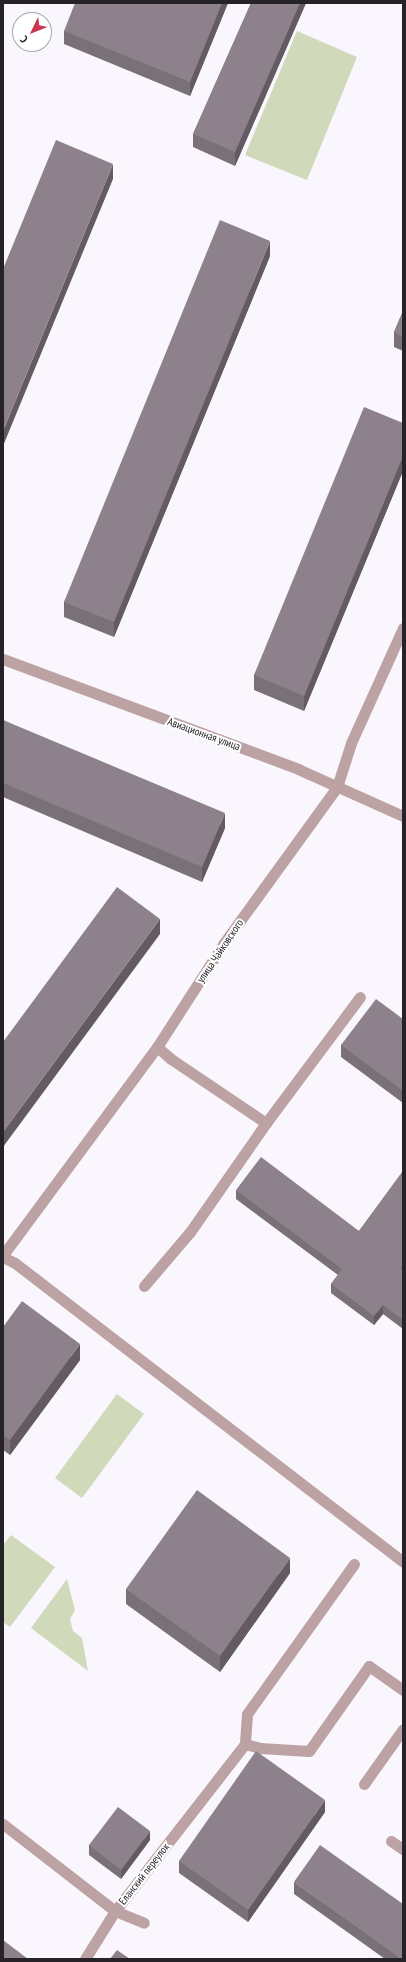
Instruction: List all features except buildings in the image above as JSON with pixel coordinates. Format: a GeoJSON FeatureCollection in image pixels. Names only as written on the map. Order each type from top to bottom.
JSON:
{"type":"FeatureCollection","features":[{"type":"Feature","properties":{"kind":"street","name":"улица Чайковского"},"geometry":{"type":"LineString","coordinates":[[3,1256],[157,1047],[224,943],[337,787],[351,743],[403,628]]}},
{"type":"Feature","properties":{"kind":"street","name":"Авиационная улица"},"geometry":{"type":"LineString","coordinates":[[3,659],[298,769],[403,816]]}},
{"type":"Feature","properties":{"kind":"street"},"geometry":{"type":"LineString","coordinates":[[144,1286],[190,1232],[266,1123],[360,997]]}},
{"type":"Feature","properties":{"kind":"street"},"geometry":{"type":"LineString","coordinates":[[157,1047],[171,1060],[266,1123]]}},
{"type":"Feature","properties":{"kind":"street"},"geometry":{"type":"LineString","coordinates":[[3,1256],[22,1268],[403,1562]]}},
{"type":"Feature","properties":{"kind":"street"},"geometry":{"type":"LineString","coordinates":[[354,1564],[247,1714],[245,1744],[260,1748],[309,1751],[369,1666],[403,1690]]}},
{"type":"Feature","properties":{"kind":"street"},"geometry":{"type":"LineString","coordinates":[[364,1784],[403,1729]]}},
{"type":"Feature","properties":{"kind":"street","name":"Еланский переулок"},"geometry":{"type":"LineString","coordinates":[[3,1824],[116,1911],[245,1744]]}},
{"type":"Feature","properties":{"kind":"street"},"geometry":{"type":"LineString","coordinates":[[392,1841],[403,1849]]}},
{"type":"Feature","properties":{"kind":"street"},"geometry":{"type":"LineString","coordinates":[[85,1959],[116,1911],[144,1923]]}},
{"type":"Feature","properties":{"kind":"green space"},"geometry":{"type":"Polygon","coordinates":[[[297,31],[357,57],[307,180],[245,155],[297,31]]]}},
{"type":"Feature","properties":{"kind":"green space"},"geometry":{"type":"Polygon","coordinates":[[[117,1394],[144,1414],[82,1498],[55,1478],[117,1394]]]}},
{"type":"Feature","properties":{"kind":"green space"},"geometry":{"type":"Polygon","coordinates":[[[11,1535],[55,1567],[10,1627],[3,1622],[3,1545],[11,1535]]]}},
{"type":"Feature","properties":{"kind":"green space"},"geometry":{"type":"Polygon","coordinates":[[[67,1579],[75,1610],[70,1619],[73,1631],[82,1638],[88,1671],[31,1628],[67,1579]]]}}]}
